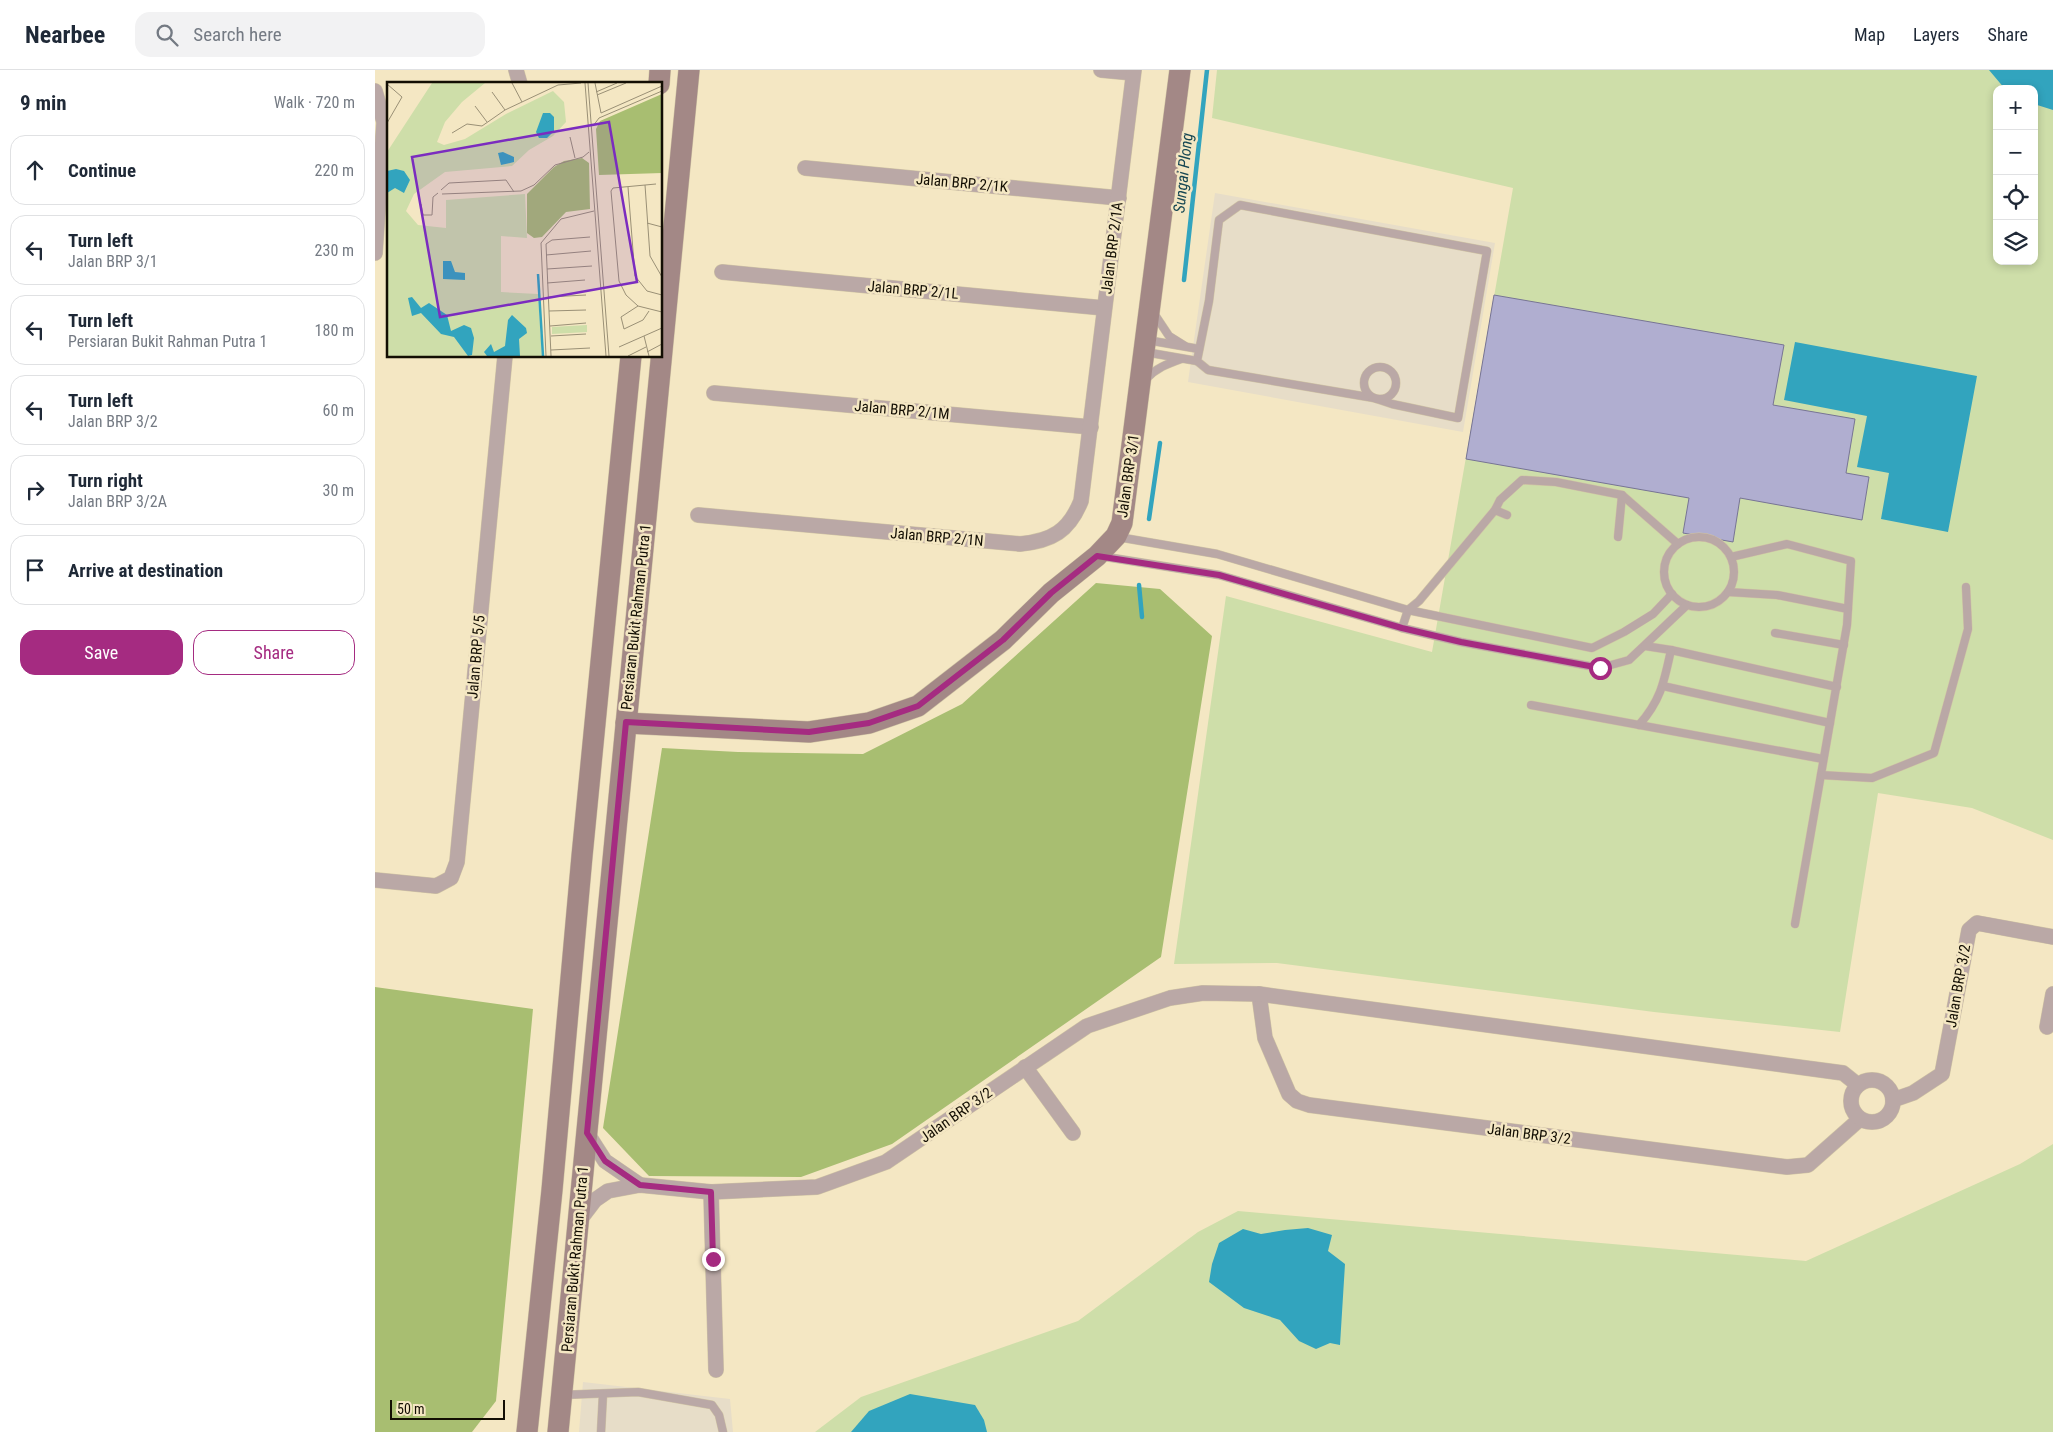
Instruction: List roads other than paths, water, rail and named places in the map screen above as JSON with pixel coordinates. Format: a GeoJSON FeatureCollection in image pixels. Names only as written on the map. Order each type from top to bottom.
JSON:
{"type":"FeatureCollection","features":[{"type":"Feature","properties":{"kind":"main road","name":"Persiaran Bukit Rahman Putra 1"},"geometry":{"type":"LineString","coordinates":[[663,339],[689,70]]}},
{"type":"Feature","properties":{"kind":"main road","name":"Jalan BRP 3/1"},"geometry":{"type":"LineString","coordinates":[[626,722],[809,732],[877,720],[918,706],[1003,640],[1051,593],[1097,556],[1116,536],[1122,523],[1141,385],[1180,70]]}},
{"type":"Feature","properties":{"kind":"main road","name":"Persiaran Bukit Rahman Putra 1"},"geometry":{"type":"LineString","coordinates":[[527,1432],[552,1190],[582,856],[631,358]]}},
{"type":"Feature","properties":{"kind":"main road","name":"Persiaran Bukit Rahman Putra 1"},"geometry":{"type":"LineString","coordinates":[[558,1432],[661,358]]}},
{"type":"Feature","properties":{"kind":"main road"},"geometry":{"type":"LineString","coordinates":[[582,856],[595,835],[604,753],[611,737],[626,722],[606,702],[599,684]]}},
{"type":"Feature","properties":{"kind":"main road"},"geometry":{"type":"LineString","coordinates":[[514,1432],[529,1401]]}},
{"type":"Feature","properties":{"kind":"street"},"geometry":{"type":"LineString","coordinates":[[1101,70],[1134,72]]}},
{"type":"Feature","properties":{"kind":"street","name":"Jalan BRP 2/1A"},"geometry":{"type":"LineString","coordinates":[[1091,427],[1134,72]]}},
{"type":"Feature","properties":{"kind":"street"},"geometry":{"type":"LineString","coordinates":[[375,91],[384,122],[375,253]]}},
{"type":"Feature","properties":{"kind":"street","name":"Jalan BRP 2/1K"},"geometry":{"type":"LineString","coordinates":[[805,168],[1119,198]]}},
{"type":"Feature","properties":{"kind":"street","name":"Jalan BRP 2/1L"},"geometry":{"type":"LineString","coordinates":[[722,272],[1104,308]]}},
{"type":"Feature","properties":{"kind":"street","name":"Jalan BRP 5/5"},"geometry":{"type":"LineString","coordinates":[[375,880],[436,886],[451,878],[457,862],[505,358]]}},
{"type":"Feature","properties":{"kind":"street","name":"Jalan BRP 2/1M"},"geometry":{"type":"LineString","coordinates":[[713,392],[1091,427]]}},
{"type":"Feature","properties":{"kind":"street","name":"Jalan BRP 2/1N"},"geometry":{"type":"LineString","coordinates":[[698,515],[1020,544],[1036,542],[1051,538],[1064,529],[1075,517],[1081,501],[1091,427]]}},
{"type":"Feature","properties":{"kind":"street","name":"Jalan BRP 3/2"},"geometry":{"type":"LineString","coordinates":[[1893,1100],[1913,1093],[1942,1074],[1969,930],[1977,923],[2053,937]]}},
{"type":"Feature","properties":{"kind":"street","name":"Jalan BRP 3/2"},"geometry":{"type":"LineString","coordinates":[[579,1221],[595,1200],[608,1191],[640,1185],[711,1192],[817,1187],[887,1162],[1087,1026],[1170,998],[1203,993],[1259,994],[1843,1073],[1858,1086]]}},
{"type":"Feature","properties":{"kind":"street","name":"Jalan BRP 3/2"},"geometry":{"type":"LineString","coordinates":[[1259,994],[1265,1038],[1289,1094],[1297,1101],[1309,1105],[1787,1167],[1808,1165],[1860,1119]]}},
{"type":"Feature","properties":{"kind":"street"},"geometry":{"type":"LineString","coordinates":[[2047,1027],[2053,994]]}},
{"type":"Feature","properties":{"kind":"street"},"geometry":{"type":"LineString","coordinates":[[1025,1067],[1073,1134]]}},
{"type":"Feature","properties":{"kind":"street"},"geometry":{"type":"LineString","coordinates":[[1877,1081],[1888,1088],[1893,1100],[1890,1113],[1873,1123],[1856,1116],[1851,1106],[1852,1094],[1864,1082],[1877,1081]]}},
{"type":"Feature","properties":{"kind":"street","name":"Jalan BRP 3/2"},"geometry":{"type":"LineString","coordinates":[[587,1133],[605,1161],[640,1185]]}},
{"type":"Feature","properties":{"kind":"street"},"geometry":{"type":"LineString","coordinates":[[711,1192],[716,1370]]}},
{"type":"Feature","properties":{"kind":"lane"},"geometry":{"type":"LineString","coordinates":[[1146,346],[1197,361],[1209,370],[1375,398],[1385,399],[1394,393],[1397,384],[1395,373],[1386,367],[1376,366],[1367,372],[1363,382],[1366,392],[1375,398],[1392,404],[1458,418],[1487,251],[1240,205],[1219,220],[1209,301],[1197,361]]}},
{"type":"Feature","properties":{"kind":"lane"},"geometry":{"type":"LineString","coordinates":[[1151,306],[1159,323],[1169,336],[1185,346]]}},
{"type":"Feature","properties":{"kind":"lane"},"geometry":{"type":"LineString","coordinates":[[1146,346],[1185,346],[1199,349]]}},
{"type":"Feature","properties":{"kind":"lane"},"geometry":{"type":"LineString","coordinates":[[1141,385],[1154,371],[1165,364],[1183,358]]}},
{"type":"Feature","properties":{"kind":"lane"},"geometry":{"type":"LineString","coordinates":[[1402,628],[1408,610],[1419,601],[1495,510],[1500,500],[1522,480],[1556,482],[1622,495],[1678,544]]}},
{"type":"Feature","properties":{"kind":"lane"},"geometry":{"type":"LineString","coordinates":[[1618,537],[1622,495]]}},
{"type":"Feature","properties":{"kind":"lane"},"geometry":{"type":"LineString","coordinates":[[1495,510],[1507,515]]}},
{"type":"Feature","properties":{"kind":"lane"},"geometry":{"type":"LineString","coordinates":[[1116,536],[1217,554],[1408,610],[1592,648],[1624,632],[1653,614],[1672,594]]}},
{"type":"Feature","properties":{"kind":"lane"},"geometry":{"type":"LineString","coordinates":[[1697,537],[1714,540],[1727,551],[1735,566],[1733,583],[1725,598],[1710,607],[1692,608],[1677,601],[1666,587],[1663,570],[1668,554],[1678,544],[1697,537]]}},
{"type":"Feature","properties":{"kind":"lane"},"geometry":{"type":"LineString","coordinates":[[1731,557],[1787,544],[1851,561],[1844,646],[1795,924]]}},
{"type":"Feature","properties":{"kind":"lane"},"geometry":{"type":"LineString","coordinates":[[1097,556],[1219,575],[1402,628],[1461,642],[1600,668],[1629,660],[1687,605]]}},
{"type":"Feature","properties":{"kind":"lane"},"geometry":{"type":"LineString","coordinates":[[1821,775],[1872,778],[1934,753],[1968,629],[1966,587]]}},
{"type":"Feature","properties":{"kind":"lane"},"geometry":{"type":"LineString","coordinates":[[1728,592],[1777,595],[1848,609]]}},
{"type":"Feature","properties":{"kind":"lane"},"geometry":{"type":"LineString","coordinates":[[1775,633],[1844,646]]}},
{"type":"Feature","properties":{"kind":"lane"},"geometry":{"type":"LineString","coordinates":[[1645,646],[1671,650],[1837,687]]}},
{"type":"Feature","properties":{"kind":"lane"},"geometry":{"type":"LineString","coordinates":[[1639,725],[1656,703],[1663,686],[1671,650]]}},
{"type":"Feature","properties":{"kind":"lane"},"geometry":{"type":"LineString","coordinates":[[1663,686],[1830,723]]}},
{"type":"Feature","properties":{"kind":"lane"},"geometry":{"type":"LineString","coordinates":[[1531,705],[1823,759]]}},
{"type":"Feature","properties":{"kind":"lane"},"geometry":{"type":"LineString","coordinates":[[562,1395],[638,1392],[712,1405],[719,1415],[723,1432]]}},
{"type":"Feature","properties":{"kind":"lane"},"geometry":{"type":"LineString","coordinates":[[601,1432],[603,1394]]}},
{"type":"Feature","properties":{"kind":"water"},"geometry":{"type":"Polygon","coordinates":[[[1989,70],[2053,70],[2053,110],[2038,105],[2038,85],[2002,85],[1989,70]]]}},
{"type":"Feature","properties":{"kind":"water"},"geometry":{"type":"Polygon","coordinates":[[[1795,342],[1977,376],[1948,532],[1881,519],[1889,473],[1857,467],[1867,416],[1784,400],[1795,342]]]}},
{"type":"Feature","properties":{"kind":"water"},"geometry":{"type":"Polygon","coordinates":[[[1308,1228],[1332,1235],[1328,1251],[1345,1264],[1340,1345],[1330,1343],[1316,1349],[1299,1341],[1280,1320],[1244,1308],[1209,1282],[1212,1264],[1219,1243],[1243,1229],[1261,1234],[1308,1228]]]}},
{"type":"Feature","properties":{"kind":"water"},"geometry":{"type":"Polygon","coordinates":[[[910,1394],[975,1405],[984,1420],[987,1432],[851,1432],[869,1411],[910,1394]]]}},
{"type":"Feature","properties":{"kind":"waterway","name":"Sungai Plong"},"geometry":{"type":"LineString","coordinates":[[1184,280],[1207,70]]}},
{"type":"Feature","properties":{"kind":"waterway","name":"Sungai Plong"},"geometry":{"type":"LineString","coordinates":[[1149,519],[1160,443]]}},
{"type":"Feature","properties":{"kind":"waterway","name":"Sungai Plong"},"geometry":{"type":"LineString","coordinates":[[1139,585],[1142,617]]}}]}
